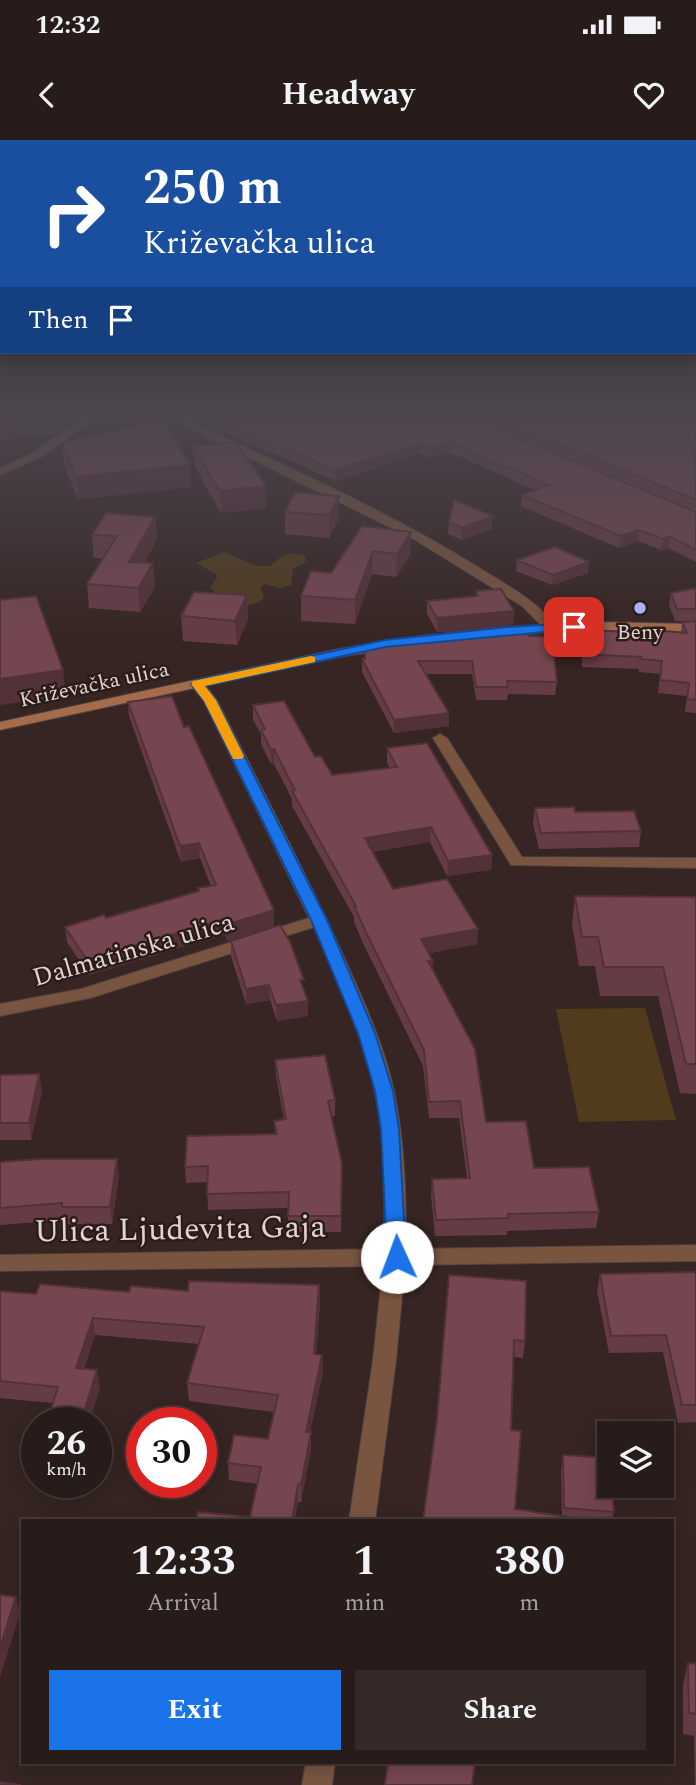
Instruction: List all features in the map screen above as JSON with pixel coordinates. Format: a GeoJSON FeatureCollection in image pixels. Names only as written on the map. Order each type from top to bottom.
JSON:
{"type":"FeatureCollection","features":[{"type":"Feature","properties":{"kind":"main road"},"geometry":{"type":"LineString","coordinates":[[494,632],[550,627],[696,628]]}},
{"type":"Feature","properties":{"kind":"main road","name":"Križevačka ulica"},"geometry":{"type":"LineString","coordinates":[[0,726],[385,644],[446,637]]}},
{"type":"Feature","properties":{"kind":"street"},"geometry":{"type":"LineString","coordinates":[[321,488],[461,560],[545,618],[550,627]]}},
{"type":"Feature","properties":{"kind":"street"},"geometry":{"type":"LineString","coordinates":[[197,684],[210,700],[319,920],[360,1015],[384,1091],[393,1168],[397,1257],[362,1519]]}},
{"type":"Feature","properties":{"kind":"street"},"geometry":{"type":"LineString","coordinates":[[440,738],[517,862],[696,863]]}},
{"type":"Feature","properties":{"kind":"street","name":"Dalmatinska ulica"},"geometry":{"type":"LineString","coordinates":[[0,1010],[84,994],[319,920]]}},
{"type":"Feature","properties":{"kind":"street","name":"Ulica Ljudevita Gaja"},"geometry":{"type":"LineString","coordinates":[[0,1264],[696,1253]]}},
{"type":"Feature","properties":{"kind":"street"},"geometry":{"type":"LineString","coordinates":[[317,1785],[321,1764]]}},
{"type":"Feature","properties":{"kind":"shaded area"},"geometry":{"type":"Polygon","coordinates":[[[224,552],[256,566],[270,566],[287,554],[303,555],[306,558],[305,562],[293,569],[291,585],[280,588],[264,584],[261,588],[264,598],[250,605],[243,605],[222,598],[216,593],[210,587],[217,578],[216,574],[196,563],[224,552]]]}},
{"type":"Feature","properties":{"kind":"shaded area"},"geometry":{"type":"Polygon","coordinates":[[[645,1008],[676,1120],[579,1122],[556,1009],[645,1008]]]}},
{"type":"Feature","properties":{"kind":"building"},"geometry":{"type":"Polygon","coordinates":[[[218,488],[250,488],[220,491],[218,488]]]}},
{"type":"Feature","properties":{"kind":"building"},"geometry":{"type":"Polygon","coordinates":[[[542,488],[638,488],[696,512],[696,550],[669,536],[663,539],[639,530],[621,536],[522,495],[542,488]]]}},
{"type":"Feature","properties":{"kind":"building"},"geometry":{"type":"Polygon","coordinates":[[[666,488],[696,488],[696,500],[666,488]]]}},
{"type":"Feature","properties":{"kind":"building"},"geometry":{"type":"Polygon","coordinates":[[[295,492],[339,496],[329,515],[285,512],[295,492]]]}},
{"type":"Feature","properties":{"kind":"building"},"geometry":{"type":"Polygon","coordinates":[[[454,500],[493,516],[462,528],[449,522],[454,500]]]}},
{"type":"Feature","properties":{"kind":"building"},"geometry":{"type":"Polygon","coordinates":[[[106,513],[155,517],[129,562],[153,563],[138,588],[87,584],[117,536],[92,535],[106,513]]]}},
{"type":"Feature","properties":{"kind":"building"},"geometry":{"type":"Polygon","coordinates":[[[362,526],[411,532],[397,554],[373,551],[355,600],[301,596],[311,571],[331,573],[362,526]]]}},
{"type":"Feature","properties":{"kind":"building"},"geometry":{"type":"Polygon","coordinates":[[[555,547],[589,562],[553,575],[517,560],[555,547]]]}},
{"type":"Feature","properties":{"kind":"building"},"geometry":{"type":"Polygon","coordinates":[[[696,588],[696,609],[677,609],[671,593],[696,588]]]}},
{"type":"Feature","properties":{"kind":"building"},"geometry":{"type":"Polygon","coordinates":[[[501,589],[514,611],[437,618],[427,601],[478,596],[476,591],[501,589]]]}},
{"type":"Feature","properties":{"kind":"building"},"geometry":{"type":"Polygon","coordinates":[[[194,592],[247,595],[235,621],[181,616],[194,592]]]}},
{"type":"Feature","properties":{"kind":"building"},"geometry":{"type":"Polygon","coordinates":[[[36,596],[63,670],[0,679],[0,600],[36,596]]]}},
{"type":"Feature","properties":{"kind":"building"},"geometry":{"type":"Polygon","coordinates":[[[696,621],[696,700],[687,699],[689,683],[660,680],[662,661],[640,659],[641,657],[583,654],[582,630],[631,632],[632,628],[687,633],[682,622],[696,621]]]}},
{"type":"Feature","properties":{"kind":"building"},"geometry":{"type":"Polygon","coordinates":[[[501,626],[524,627],[529,636],[552,636],[557,682],[507,681],[508,687],[476,687],[472,661],[418,661],[449,713],[394,720],[362,659],[365,659],[364,648],[447,636],[445,632],[501,626]]]}},
{"type":"Feature","properties":{"kind":"building"},"geometry":{"type":"Polygon","coordinates":[[[172,696],[184,727],[189,726],[274,910],[226,925],[224,919],[87,960],[65,927],[104,915],[106,918],[199,891],[198,888],[216,885],[199,843],[180,846],[128,702],[172,696]]]}},
{"type":"Feature","properties":{"kind":"building"},"geometry":{"type":"Polygon","coordinates":[[[284,701],[315,757],[321,756],[332,775],[397,767],[387,748],[427,743],[492,855],[448,861],[431,827],[365,838],[393,889],[447,879],[478,929],[421,939],[433,961],[428,961],[475,1049],[486,1122],[526,1121],[534,1168],[589,1167],[599,1212],[508,1214],[508,1218],[436,1220],[432,1179],[470,1178],[460,1101],[429,1102],[424,1050],[364,928],[356,906],[292,791],[295,790],[274,749],[271,750],[261,730],[265,729],[253,705],[284,701]]]}},
{"type":"Feature","properties":{"kind":"building"},"geometry":{"type":"Polygon","coordinates":[[[574,807],[575,812],[634,811],[641,831],[541,833],[535,808],[574,807]]]}},
{"type":"Feature","properties":{"kind":"building"},"geometry":{"type":"Polygon","coordinates":[[[575,896],[696,897],[696,1064],[686,1064],[663,967],[604,967],[598,937],[582,937],[575,896]]]}},
{"type":"Feature","properties":{"kind":"building"},"geometry":{"type":"Polygon","coordinates":[[[280,925],[290,942],[304,980],[300,980],[308,1001],[276,1005],[269,985],[246,989],[231,941],[280,925]]]}},
{"type":"Feature","properties":{"kind":"building"},"geometry":{"type":"Polygon","coordinates":[[[325,1055],[335,1100],[328,1101],[342,1164],[341,1216],[288,1216],[289,1192],[207,1194],[208,1166],[185,1167],[187,1136],[277,1134],[274,1121],[286,1119],[275,1060],[325,1055]]]}},
{"type":"Feature","properties":{"kind":"building"},"geometry":{"type":"Polygon","coordinates":[[[39,1074],[29,1123],[0,1123],[0,1075],[39,1074]]]}},
{"type":"Feature","properties":{"kind":"building"},"geometry":{"type":"Polygon","coordinates":[[[117,1159],[110,1207],[62,1207],[62,1203],[0,1208],[0,1162],[117,1159]]]}},
{"type":"Feature","properties":{"kind":"building"},"geometry":{"type":"Polygon","coordinates":[[[696,1272],[696,1405],[682,1405],[666,1335],[611,1336],[600,1274],[696,1272]]]}},
{"type":"Feature","properties":{"kind":"building"},"geometry":{"type":"Polygon","coordinates":[[[449,1275],[526,1281],[525,1341],[514,1340],[511,1430],[521,1431],[515,1509],[582,1519],[423,1519],[437,1419],[449,1275]]]}},
{"type":"Feature","properties":{"kind":"building"},"geometry":{"type":"Polygon","coordinates":[[[189,1281],[319,1285],[314,1354],[322,1355],[306,1432],[311,1432],[292,1519],[196,1519],[198,1512],[250,1517],[261,1467],[228,1463],[234,1435],[268,1439],[278,1395],[187,1383],[204,1327],[93,1318],[76,1368],[97,1370],[85,1407],[52,1407],[58,1387],[0,1381],[0,1291],[36,1294],[40,1284],[129,1292],[131,1286],[188,1291],[189,1281]]]}},
{"type":"Feature","properties":{"kind":"building"},"geometry":{"type":"Polygon","coordinates":[[[563,1455],[597,1457],[597,1498],[613,1498],[614,1512],[564,1508],[563,1455]]]}},
{"type":"Feature","properties":{"kind":"building"},"geometry":{"type":"Polygon","coordinates":[[[0,1595],[16,1597],[0,1647],[0,1595]]]}},
{"type":"Feature","properties":{"kind":"building"},"geometry":{"type":"Polygon","coordinates":[[[688,1663],[696,1664],[696,1714],[689,1713],[688,1663]]]}},
{"type":"Feature","properties":{"kind":"building"},"geometry":{"type":"Polygon","coordinates":[[[388,1764],[475,1764],[472,1785],[385,1785],[388,1764]]]}},
{"type":"Feature","properties":{"kind":"building"},"geometry":{"type":"Polygon","coordinates":[[[0,1782],[21,1785],[0,1785],[0,1782]]]}},
{"type":"Feature","properties":{"kind":"slow traffic"},"geometry":{"type":"LineString","coordinates":[[238,756],[210,700],[197,684],[311,659]]}},
{"type":"Feature","properties":{"kind":"place","name":"Beny"},"geometry":{"type":"Point","coordinates":[640,608]}},
{"type":"Feature","properties":{"kind":"route"},"geometry":{"type":"LineString","coordinates":[[397,1257],[390,1129],[384,1091],[373,1051],[319,920],[210,700],[197,684],[385,644],[457,635],[574,627]]}}]}
